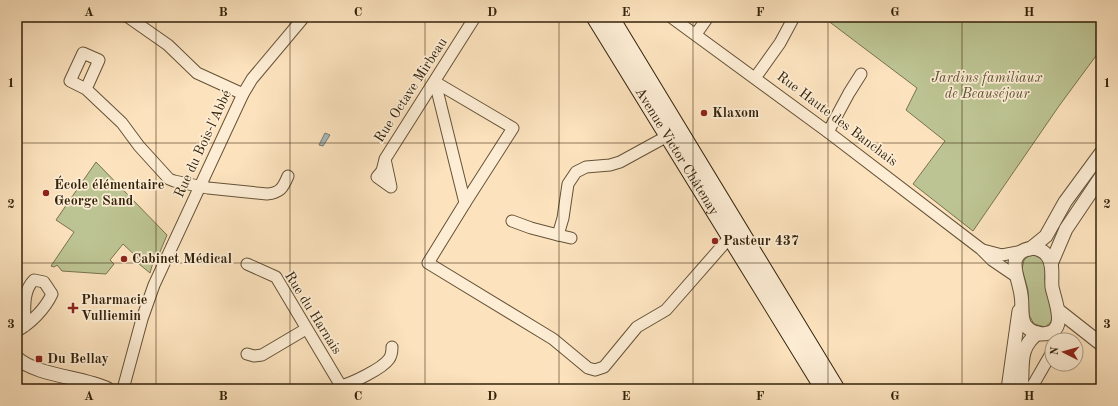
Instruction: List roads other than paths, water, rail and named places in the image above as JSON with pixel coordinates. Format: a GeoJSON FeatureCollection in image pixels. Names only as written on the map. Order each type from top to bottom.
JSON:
{"type":"FeatureCollection","features":[{"type":"Feature","properties":{"kind":"main road","name":"Avenue Victor Châtenay"},"geometry":{"type":"LineString","coordinates":[[594,17],[672,133],[837,389]]}},
{"type":"Feature","properties":{"kind":"main road","name":"Avenue Victor Châtenay"},"geometry":{"type":"LineString","coordinates":[[611,17],[672,133]]}},
{"type":"Feature","properties":{"kind":"main road","name":"Avenue Victor Châtenay"},"geometry":{"type":"LineString","coordinates":[[711,195],[730,237],[823,389]]}},
{"type":"Feature","properties":{"kind":"street"},"geometry":{"type":"LineString","coordinates":[[128,17],[168,45],[197,73],[243,94]]}},
{"type":"Feature","properties":{"kind":"street","name":"Rue du Bois-l'Abbé"},"geometry":{"type":"LineString","coordinates":[[123,389],[142,319],[154,285],[243,94],[252,79],[304,17]]}},
{"type":"Feature","properties":{"kind":"street","name":"Rue Octave Mirbeau"},"geometry":{"type":"LineString","coordinates":[[385,158],[435,82],[475,17]]}},
{"type":"Feature","properties":{"kind":"street","name":"Rue Haute des Banchais"},"geometry":{"type":"LineString","coordinates":[[671,17],[828,132],[981,249],[992,260],[1017,276]]}},
{"type":"Feature","properties":{"kind":"street"},"geometry":{"type":"LineString","coordinates":[[696,34],[708,17]]}},
{"type":"Feature","properties":{"kind":"street"},"geometry":{"type":"LineString","coordinates":[[755,78],[780,43],[794,17]]}},
{"type":"Feature","properties":{"kind":"street"},"geometry":{"type":"LineString","coordinates":[[828,132],[849,92],[861,74]]}},
{"type":"Feature","properties":{"kind":"street"},"geometry":{"type":"LineString","coordinates":[[435,82],[465,203]]}},
{"type":"Feature","properties":{"kind":"street"},"geometry":{"type":"LineString","coordinates":[[435,82],[513,128],[428,263],[553,339],[588,368],[595,370],[604,367],[637,327],[666,310],[730,237]]}},
{"type":"Feature","properties":{"kind":"street"},"geometry":{"type":"LineString","coordinates":[[86,89],[122,123],[139,146],[164,175],[174,181],[200,186],[272,194],[283,188],[288,176]]}},
{"type":"Feature","properties":{"kind":"street"},"geometry":{"type":"LineString","coordinates":[[558,235],[563,218],[568,184],[576,172],[586,167],[610,165],[620,162],[672,133]]}},
{"type":"Feature","properties":{"kind":"street"},"geometry":{"type":"LineString","coordinates":[[1044,333],[1030,330],[1024,323],[1021,293],[1014,265],[1017,257],[1046,236],[1065,202],[1101,153]]}},
{"type":"Feature","properties":{"kind":"street"},"geometry":{"type":"LineString","coordinates":[[1051,264],[1066,229],[1101,177]]}},
{"type":"Feature","properties":{"kind":"street"},"geometry":{"type":"LineString","coordinates":[[512,221],[531,228],[571,238]]}},
{"type":"Feature","properties":{"kind":"street","name":"Rue Haute des Banchais"},"geometry":{"type":"LineString","coordinates":[[981,249],[1002,255],[1026,250]]}},
{"type":"Feature","properties":{"kind":"street"},"geometry":{"type":"LineString","coordinates":[[1026,250],[1044,252],[1048,256],[1051,264],[1052,286],[1059,311],[1059,320],[1050,332]]}},
{"type":"Feature","properties":{"kind":"street","name":"Rue du Harnais"},"geometry":{"type":"LineString","coordinates":[[247,264],[276,277],[340,387]]}},
{"type":"Feature","properties":{"kind":"street"},"geometry":{"type":"LineString","coordinates":[[1008,389],[1021,293]]}},
{"type":"Feature","properties":{"kind":"street"},"geometry":{"type":"LineString","coordinates":[[1059,311],[1101,344]]}},
{"type":"Feature","properties":{"kind":"street"},"geometry":{"type":"LineString","coordinates":[[1054,332],[1065,328],[1085,331]]}},
{"type":"Feature","properties":{"kind":"street"},"geometry":{"type":"LineString","coordinates":[[247,354],[254,356],[262,355],[306,329]]}},
{"type":"Feature","properties":{"kind":"street"},"geometry":{"type":"LineString","coordinates":[[1027,387],[1024,349],[1029,342],[1044,336]]}},
{"type":"Feature","properties":{"kind":"street"},"geometry":{"type":"LineString","coordinates":[[340,387],[350,384],[386,362],[391,355],[392,347]]}},
{"type":"Feature","properties":{"kind":"street"},"geometry":{"type":"LineString","coordinates":[[17,358],[36,369],[77,378],[108,389]]}},
{"type":"Feature","properties":{"kind":"street"},"geometry":{"type":"LineString","coordinates":[[1027,387],[1044,363]]}},
{"type":"Feature","properties":{"kind":"place","name":"Klaxom"},"geometry":{"type":"Point","coordinates":[704,113]}},
{"type":"Feature","properties":{"kind":"place","name":"École élémentaire George Sand"},"geometry":{"type":"Point","coordinates":[46,193]}},
{"type":"Feature","properties":{"kind":"place","name":"Pasteur 437"},"geometry":{"type":"Point","coordinates":[715,241]}},
{"type":"Feature","properties":{"kind":"place","name":"Cabinet Médical"},"geometry":{"type":"Point","coordinates":[124,259]}},
{"type":"Feature","properties":{"kind":"place","name":"Pharmacie Vulliemin"},"geometry":{"type":"Point","coordinates":[73,308]}},
{"type":"Feature","properties":{"kind":"place","name":"Du Bellay"},"geometry":{"type":"Point","coordinates":[39,359]}},
{"type":"Feature","properties":{"kind":"park label","name":"Jardins familiaux de Beauséjour"},"geometry":{"type":"Point","coordinates":[987,86]}}]}
